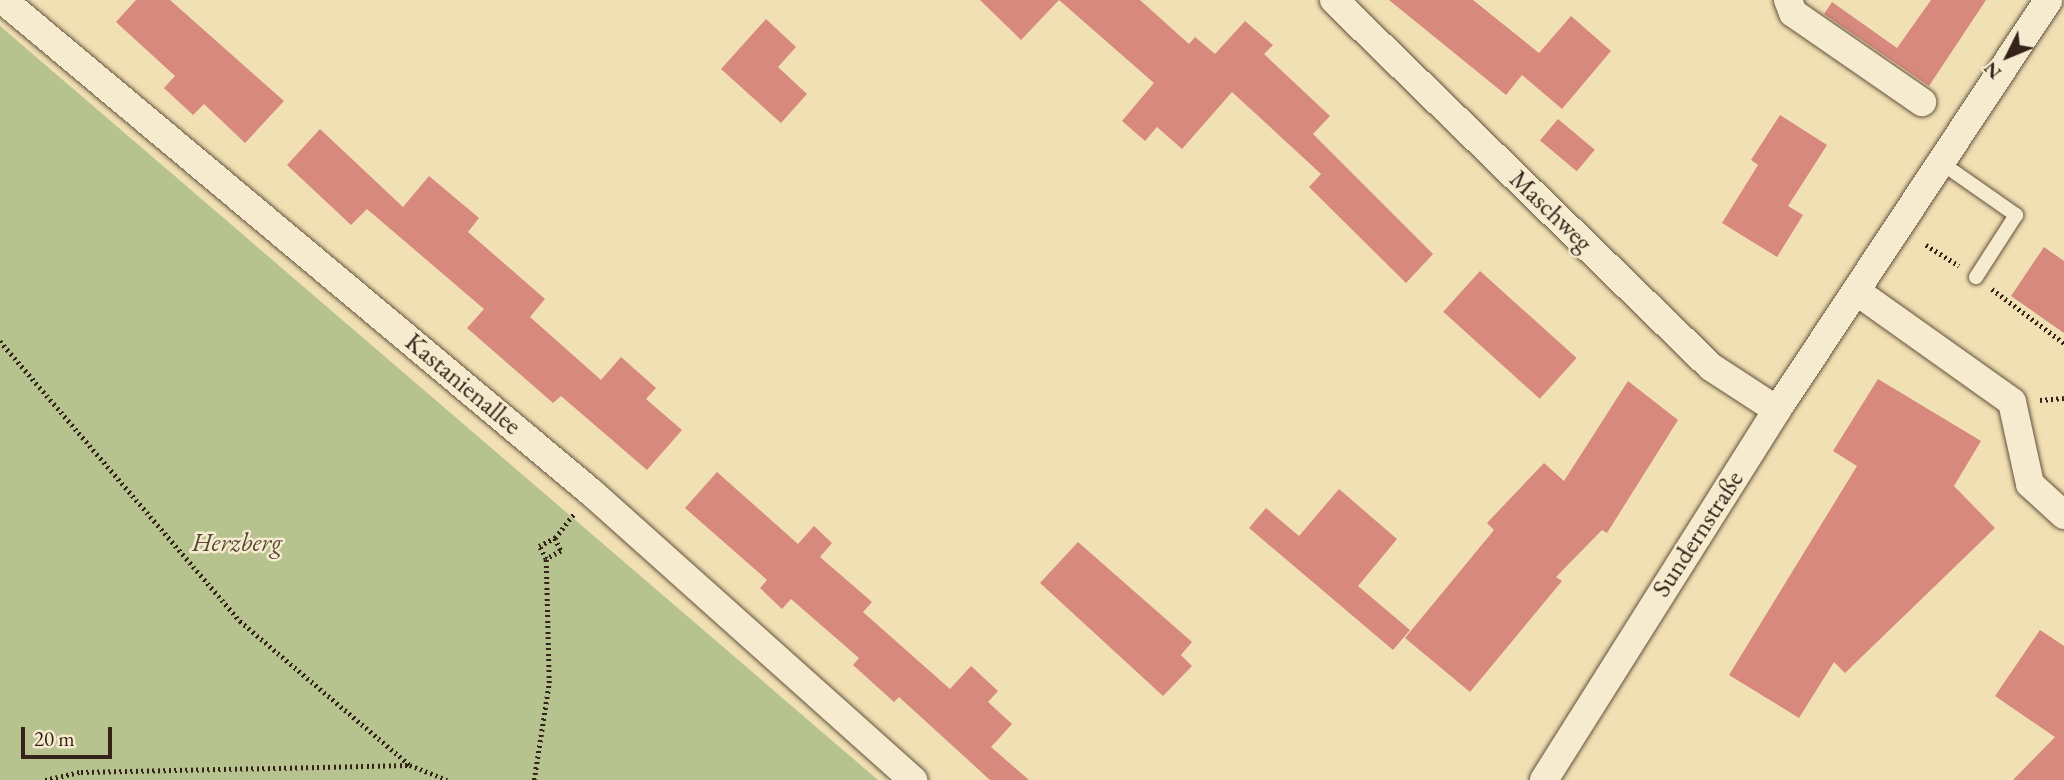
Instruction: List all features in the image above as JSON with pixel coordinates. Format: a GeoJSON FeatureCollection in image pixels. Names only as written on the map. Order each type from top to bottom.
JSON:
{"type":"FeatureCollection","features":[{"type":"Feature","properties":{"kind":"street","name":"Kastanienallee"},"geometry":{"type":"LineString","coordinates":[[3,0],[592,492],[913,780]]}},
{"type":"Feature","properties":{"kind":"street","name":"Maschweg"},"geometry":{"type":"LineString","coordinates":[[1334,0],[1711,367],[1777,410]]}},
{"type":"Feature","properties":{"kind":"street"},"geometry":{"type":"LineString","coordinates":[[1788,0],[1793,13],[1922,102]]}},
{"type":"Feature","properties":{"kind":"street","name":"Sundernstraße"},"geometry":{"type":"LineString","coordinates":[[1544,780],[1777,410],[2048,0]]}},
{"type":"Feature","properties":{"kind":"street"},"geometry":{"type":"LineString","coordinates":[[1856,290],[2012,402],[2030,484],[2064,515]]}},
{"type":"Feature","properties":{"kind":"lane"},"geometry":{"type":"LineString","coordinates":[[1940,162],[2016,215],[1976,277]]}},
{"type":"Feature","properties":{"kind":"path"},"geometry":{"type":"LineString","coordinates":[[1926,245],[1976,277],[2064,343]]}},
{"type":"Feature","properties":{"kind":"path"},"geometry":{"type":"LineString","coordinates":[[0,341],[240,621],[410,765],[447,780]]}},
{"type":"Feature","properties":{"kind":"path"},"geometry":{"type":"LineString","coordinates":[[534,780],[549,683],[546,559],[539,546],[555,538],[561,551],[546,559]]}},
{"type":"Feature","properties":{"kind":"path"},"geometry":{"type":"LineString","coordinates":[[45,780],[81,772],[410,765]]}},
{"type":"Feature","properties":{"kind":"green space","name":"Herzberg"},"geometry":{"type":"Polygon","coordinates":[[[0,26],[878,780],[0,780],[0,26]]]}},
{"type":"Feature","properties":{"kind":"building"},"geometry":{"type":"Polygon","coordinates":[[[136,0],[170,0],[284,101],[245,143],[204,104],[193,115],[164,88],[175,76],[116,22],[136,0]]]}},
{"type":"Feature","properties":{"kind":"building"},"geometry":{"type":"Polygon","coordinates":[[[980,0],[1059,0],[1021,40],[980,0]]]}},
{"type":"Feature","properties":{"kind":"building"},"geometry":{"type":"Polygon","coordinates":[[[1059,0],[1140,0],[1189,44],[1195,37],[1215,54],[1245,21],[1273,45],[1264,54],[1330,116],[1313,134],[1433,254],[1406,283],[1309,187],[1321,174],[1232,92],[1182,149],[1157,127],[1145,141],[1122,121],[1154,83],[1059,0]]]}},
{"type":"Feature","properties":{"kind":"building"},"geometry":{"type":"Polygon","coordinates":[[[1389,0],[1473,0],[1539,53],[1571,16],[1611,51],[1562,109],[1522,75],[1506,95],[1389,0]]]}},
{"type":"Feature","properties":{"kind":"building"},"geometry":{"type":"Polygon","coordinates":[[[1931,0],[1986,0],[1929,86],[1824,14],[1832,2],[1897,48],[1931,0]]]}},
{"type":"Feature","properties":{"kind":"building"},"geometry":{"type":"Polygon","coordinates":[[[766,19],[796,47],[778,67],[807,94],[781,123],[721,69],[766,19]]]}},
{"type":"Feature","properties":{"kind":"building"},"geometry":{"type":"Polygon","coordinates":[[[1780,115],[1827,145],[1788,206],[1803,215],[1777,257],[1722,223],[1758,165],[1751,160],[1780,115]]]}},
{"type":"Feature","properties":{"kind":"building"},"geometry":{"type":"Polygon","coordinates":[[[1558,119],[1595,150],[1577,171],[1540,140],[1558,119]]]}},
{"type":"Feature","properties":{"kind":"building"},"geometry":{"type":"Polygon","coordinates":[[[320,129],[403,207],[429,176],[479,218],[468,232],[545,299],[530,317],[601,380],[621,357],[656,388],[646,399],[682,430],[647,470],[561,396],[553,403],[467,328],[484,309],[367,209],[351,225],[287,165],[320,129]]]}},
{"type":"Feature","properties":{"kind":"building"},"geometry":{"type":"Polygon","coordinates":[[[2044,247],[2064,261],[2064,333],[2011,296],[2044,247]]]}},
{"type":"Feature","properties":{"kind":"building"},"geometry":{"type":"Polygon","coordinates":[[[1480,271],[1577,358],[1540,399],[1443,312],[1480,271]]]}},
{"type":"Feature","properties":{"kind":"building"},"geometry":{"type":"Polygon","coordinates":[[[1878,379],[1981,441],[1954,486],[1995,528],[1845,673],[1834,662],[1799,718],[1729,675],[1857,466],[1833,451],[1878,379]]]}},
{"type":"Feature","properties":{"kind":"building"},"geometry":{"type":"Polygon","coordinates":[[[1628,381],[1678,420],[1607,533],[1602,530],[1556,577],[1562,581],[1470,692],[1405,638],[1494,530],[1487,523],[1544,463],[1564,481],[1628,381]]]}},
{"type":"Feature","properties":{"kind":"building"},"geometry":{"type":"Polygon","coordinates":[[[717,472],[798,544],[814,526],[832,543],[820,557],[872,602],[863,612],[950,689],[971,666],[998,691],[988,702],[1012,724],[991,747],[1029,780],[990,780],[899,697],[894,702],[853,665],[859,658],[791,599],[782,609],[760,588],[767,580],[685,508],[717,472]]]}},
{"type":"Feature","properties":{"kind":"building"},"geometry":{"type":"Polygon","coordinates":[[[1339,489],[1397,539],[1358,586],[1410,630],[1393,650],[1249,528],[1266,508],[1299,536],[1339,489]]]}},
{"type":"Feature","properties":{"kind":"building"},"geometry":{"type":"Polygon","coordinates":[[[1078,542],[1192,642],[1181,655],[1192,666],[1163,696],[1040,583],[1078,542]]]}},
{"type":"Feature","properties":{"kind":"building"},"geometry":{"type":"Polygon","coordinates":[[[2040,630],[2064,646],[2064,780],[2013,780],[2055,737],[1995,696],[2040,630]]]}}]}
